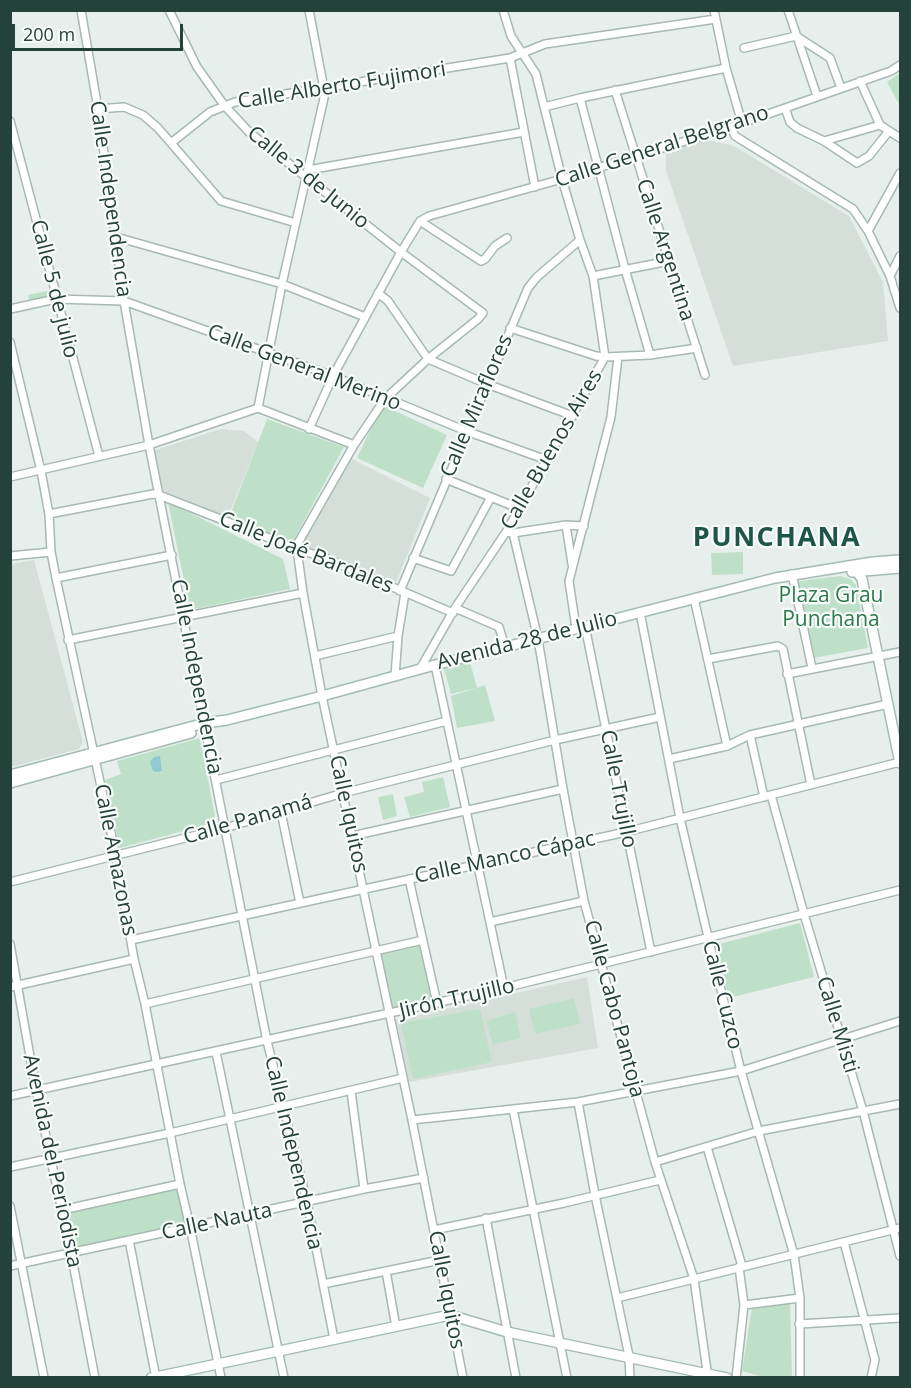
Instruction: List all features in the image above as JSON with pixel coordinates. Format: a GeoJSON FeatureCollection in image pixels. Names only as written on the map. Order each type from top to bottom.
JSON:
{"type":"FeatureCollection","features":[{"type":"Feature","properties":{"kind":"main road","name":"Avenida 28 de Julio"},"geometry":{"type":"LineString","coordinates":[[10,775],[94,756],[435,665],[792,574],[900,560]]}},
{"type":"Feature","properties":{"kind":"main road"},"geometry":{"type":"LineString","coordinates":[[847,566],[857,572],[862,579],[900,763]]}},
{"type":"Feature","properties":{"kind":"main road","name":"Avenida 28 de Julio"},"geometry":{"type":"LineString","coordinates":[[829,570],[840,573],[900,568]]}},
{"type":"Feature","properties":{"kind":"main road","name":"Avenida 28 de Julio"},"geometry":{"type":"LineString","coordinates":[[10,783],[94,756]]}},
{"type":"Feature","properties":{"kind":"main road"},"geometry":{"type":"LineString","coordinates":[[154,1377],[450,1315],[507,1332],[629,1356],[708,1375],[727,1377]]}},
{"type":"Feature","properties":{"kind":"street","name":"Calle Independencia"},"geometry":{"type":"LineString","coordinates":[[81,10],[98,109],[124,301],[149,445],[267,1041],[307,1202],[334,1340]]}},
{"type":"Feature","properties":{"kind":"street","name":"Calle 3 de Junio"},"geometry":{"type":"LineString","coordinates":[[169,10],[197,68],[224,105],[249,132],[307,174],[401,252],[483,313],[478,320],[428,359]]}},
{"type":"Feature","properties":{"kind":"street"},"geometry":{"type":"LineString","coordinates":[[258,408],[324,89],[309,10]]}},
{"type":"Feature","properties":{"kind":"street","name":"Calle Buenos Aires"},"geometry":{"type":"LineString","coordinates":[[420,669],[454,611],[510,532],[518,508],[605,357],[593,276],[562,179],[536,74],[511,36],[503,10]]}},
{"type":"Feature","properties":{"kind":"street"},"geometry":{"type":"LineString","coordinates":[[714,10],[726,68],[742,123]]}},
{"type":"Feature","properties":{"kind":"street"},"geometry":{"type":"LineString","coordinates":[[788,10],[817,96]]}},
{"type":"Feature","properties":{"kind":"street","name":"Calle Alberto Fujimori"},"geometry":{"type":"LineString","coordinates":[[171,143],[210,112],[224,105],[510,58],[545,44],[716,19]]}},
{"type":"Feature","properties":{"kind":"street"},"geometry":{"type":"LineString","coordinates":[[744,48],[796,36],[830,58],[841,88]]}},
{"type":"Feature","properties":{"kind":"street"},"geometry":{"type":"LineString","coordinates":[[510,58],[535,187]]}},
{"type":"Feature","properties":{"kind":"street","name":"Calle General Belgrano"},"geometry":{"type":"LineString","coordinates":[[420,221],[429,216],[535,187],[731,127],[891,71],[900,65]]}},
{"type":"Feature","properties":{"kind":"street"},"geometry":{"type":"LineString","coordinates":[[544,107],[726,68]]}},
{"type":"Feature","properties":{"kind":"street"},"geometry":{"type":"LineString","coordinates":[[860,81],[880,125],[900,138]]}},
{"type":"Feature","properties":{"kind":"street","name":"Calle Argentina"},"geometry":{"type":"LineString","coordinates":[[615,90],[705,375]]}},
{"type":"Feature","properties":{"kind":"street"},"geometry":{"type":"LineString","coordinates":[[580,98],[650,355]]}},
{"type":"Feature","properties":{"kind":"street"},"geometry":{"type":"LineString","coordinates":[[98,109],[124,107],[136,111],[158,128],[221,201],[296,223]]}},
{"type":"Feature","properties":{"kind":"street"},"geometry":{"type":"LineString","coordinates":[[785,108],[790,122],[797,128],[824,141],[857,163],[869,156],[889,131]]}},
{"type":"Feature","properties":{"kind":"street","name":"Calle 5 de julio"},"geometry":{"type":"LineString","coordinates":[[10,121],[14,148],[99,456]]}},
{"type":"Feature","properties":{"kind":"street"},"geometry":{"type":"LineString","coordinates":[[824,141],[880,125]]}},
{"type":"Feature","properties":{"kind":"street"},"geometry":{"type":"LineString","coordinates":[[731,127],[735,136],[853,209],[868,231],[890,276],[900,308]]}},
{"type":"Feature","properties":{"kind":"street"},"geometry":{"type":"LineString","coordinates":[[307,174],[524,132]]}},
{"type":"Feature","properties":{"kind":"street"},"geometry":{"type":"LineString","coordinates":[[868,231],[900,173]]}},
{"type":"Feature","properties":{"kind":"street"},"geometry":{"type":"LineString","coordinates":[[309,429],[333,376],[420,221],[481,261],[495,246],[507,238]]}},
{"type":"Feature","properties":{"kind":"street"},"geometry":{"type":"LineString","coordinates":[[116,237],[282,284],[365,317]]}},
{"type":"Feature","properties":{"kind":"street","name":"Calle Miraflores"},"geometry":{"type":"LineString","coordinates":[[395,676],[402,592],[413,558],[466,431],[528,288],[537,277],[580,240]]}},
{"type":"Feature","properties":{"kind":"street"},"geometry":{"type":"LineString","coordinates":[[890,276],[900,256]]}},
{"type":"Feature","properties":{"kind":"street"},"geometry":{"type":"LineString","coordinates":[[593,276],[669,261]]}},
{"type":"Feature","properties":{"kind":"street"},"geometry":{"type":"LineString","coordinates":[[378,293],[388,301],[428,359],[573,416]]}},
{"type":"Feature","properties":{"kind":"street","name":"Calle General Merino"},"geometry":{"type":"LineString","coordinates":[[10,309],[56,299],[124,301],[333,376],[466,431],[547,460]]}},
{"type":"Feature","properties":{"kind":"street"},"geometry":{"type":"LineString","coordinates":[[510,328],[605,357],[650,355],[697,348]]}},
{"type":"Feature","properties":{"kind":"street","name":"Calle Amazonas"},"geometry":{"type":"LineString","coordinates":[[10,342],[41,471],[49,514],[51,552],[68,640],[116,856],[134,959],[220,1377]]}},
{"type":"Feature","properties":{"kind":"street"},"geometry":{"type":"LineString","coordinates":[[572,566],[611,417],[618,357]]}},
{"type":"Feature","properties":{"kind":"street"},"geometry":{"type":"LineString","coordinates":[[297,549],[298,543],[354,445],[385,399],[428,359]]}},
{"type":"Feature","properties":{"kind":"street"},"geometry":{"type":"LineString","coordinates":[[10,477],[149,445],[258,408],[354,445]]}},
{"type":"Feature","properties":{"kind":"street"},"geometry":{"type":"LineString","coordinates":[[446,479],[518,508]]}},
{"type":"Feature","properties":{"kind":"street"},"geometry":{"type":"LineString","coordinates":[[49,514],[153,494],[159,495]]}},
{"type":"Feature","properties":{"kind":"street","name":"Calle Joaé Bardales"},"geometry":{"type":"LineString","coordinates":[[159,495],[325,558],[402,592],[499,627],[505,647]]}},
{"type":"Feature","properties":{"kind":"street"},"geometry":{"type":"LineString","coordinates":[[413,558],[451,570],[491,497]]}},
{"type":"Feature","properties":{"kind":"street"},"geometry":{"type":"LineString","coordinates":[[510,532],[566,525],[584,526]]}},
{"type":"Feature","properties":{"kind":"street"},"geometry":{"type":"LineString","coordinates":[[566,525],[572,566]]}},
{"type":"Feature","properties":{"kind":"street","name":"Calle Cabo Pantoja"},"geometry":{"type":"LineString","coordinates":[[510,532],[538,639],[562,789],[584,901],[654,1162],[694,1279],[708,1375]]}},
{"type":"Feature","properties":{"kind":"street","name":"Calle Iquitos"},"geometry":{"type":"LineString","coordinates":[[297,549],[322,696],[412,1120],[463,1377]]}},
{"type":"Feature","properties":{"kind":"street"},"geometry":{"type":"LineString","coordinates":[[10,556],[51,552]]}},
{"type":"Feature","properties":{"kind":"street"},"geometry":{"type":"LineString","coordinates":[[56,578],[172,555]]}},
{"type":"Feature","properties":{"kind":"street","name":"Calle Trujillo"},"geometry":{"type":"LineString","coordinates":[[572,566],[569,581],[606,729],[651,951]]}},
{"type":"Feature","properties":{"kind":"street"},"geometry":{"type":"LineString","coordinates":[[792,574],[812,668]]}},
{"type":"Feature","properties":{"kind":"street"},"geometry":{"type":"LineString","coordinates":[[68,640],[303,593]]}},
{"type":"Feature","properties":{"kind":"street"},"geometry":{"type":"LineString","coordinates":[[694,598],[727,746]]}},
{"type":"Feature","properties":{"kind":"street","name":"Calle Cuzco"},"geometry":{"type":"LineString","coordinates":[[640,612],[680,818],[708,937],[741,1071],[794,1255],[800,1298],[801,1377]]}},
{"type":"Feature","properties":{"kind":"street"},"geometry":{"type":"LineString","coordinates":[[315,656],[398,636]]}},
{"type":"Feature","properties":{"kind":"street"},"geometry":{"type":"LineString","coordinates":[[708,659],[778,646],[783,649],[811,785]]}},
{"type":"Feature","properties":{"kind":"street"},"geometry":{"type":"LineString","coordinates":[[787,674],[900,652]]}},
{"type":"Feature","properties":{"kind":"street"},"geometry":{"type":"LineString","coordinates":[[435,665],[504,988]]}},
{"type":"Feature","properties":{"kind":"street"},"geometry":{"type":"LineString","coordinates":[[669,759],[727,746],[750,735],[888,704]]}},
{"type":"Feature","properties":{"kind":"street","name":"Calle Panamá"},"geometry":{"type":"LineString","coordinates":[[10,882],[225,828],[343,793],[555,740],[660,717]]}},
{"type":"Feature","properties":{"kind":"street"},"geometry":{"type":"LineString","coordinates":[[216,780],[447,720]]}},
{"type":"Feature","properties":{"kind":"street","name":"Calle Misti"},"geometry":{"type":"LineString","coordinates":[[750,735],[897,1229],[900,1256]]}},
{"type":"Feature","properties":{"kind":"street","name":"Calle Manco Cápac"},"geometry":{"type":"LineString","coordinates":[[131,940],[626,832],[900,763]]}},
{"type":"Feature","properties":{"kind":"street"},"geometry":{"type":"LineString","coordinates":[[352,836],[562,789]]}},
{"type":"Feature","properties":{"kind":"street"},"geometry":{"type":"LineString","coordinates":[[282,812],[300,903]]}},
{"type":"Feature","properties":{"kind":"street"},"geometry":{"type":"LineString","coordinates":[[409,879],[438,1003]]}},
{"type":"Feature","properties":{"kind":"street","name":"Jirón Trujillo"},"geometry":{"type":"LineString","coordinates":[[10,1096],[504,988],[900,890]]}},
{"type":"Feature","properties":{"kind":"street"},"geometry":{"type":"LineString","coordinates":[[490,921],[584,901]]}},
{"type":"Feature","properties":{"kind":"street"},"geometry":{"type":"LineString","coordinates":[[145,1004],[423,939]]}},
{"type":"Feature","properties":{"kind":"street","name":"Avenida del Periodista"},"geometry":{"type":"LineString","coordinates":[[10,944],[14,986],[52,1158],[95,1377]]}},
{"type":"Feature","properties":{"kind":"street"},"geometry":{"type":"LineString","coordinates":[[14,986],[134,959]]}},
{"type":"Feature","properties":{"kind":"street"},"geometry":{"type":"LineString","coordinates":[[412,1120],[578,1102],[741,1071],[900,1020]]}},
{"type":"Feature","properties":{"kind":"street"},"geometry":{"type":"LineString","coordinates":[[216,1052],[284,1377]]}},
{"type":"Feature","properties":{"kind":"street"},"geometry":{"type":"LineString","coordinates":[[10,1167],[285,1107],[403,1078]]}},
{"type":"Feature","properties":{"kind":"street"},"geometry":{"type":"LineString","coordinates":[[351,1091],[364,1189]]}},
{"type":"Feature","properties":{"kind":"street"},"geometry":{"type":"LineString","coordinates":[[578,1102],[629,1356],[630,1377]]}},
{"type":"Feature","properties":{"kind":"street"},"geometry":{"type":"LineString","coordinates":[[654,1162],[759,1131],[900,1104]]}},
{"type":"Feature","properties":{"kind":"street"},"geometry":{"type":"LineString","coordinates":[[513,1109],[567,1377]]}},
{"type":"Feature","properties":{"kind":"street"},"geometry":{"type":"LineString","coordinates":[[707,1147],[741,1267],[744,1305],[736,1377]]}},
{"type":"Feature","properties":{"kind":"street","name":"Calle Nauta"},"geometry":{"type":"LineString","coordinates":[[10,1266],[424,1178]]}},
{"type":"Feature","properties":{"kind":"street"},"geometry":{"type":"LineString","coordinates":[[434,1230],[534,1210],[660,1180]]}},
{"type":"Feature","properties":{"kind":"street"},"geometry":{"type":"LineString","coordinates":[[62,1210],[180,1184]]}},
{"type":"Feature","properties":{"kind":"street"},"geometry":{"type":"LineString","coordinates":[[10,1206],[44,1377]]}},
{"type":"Feature","properties":{"kind":"street"},"geometry":{"type":"LineString","coordinates":[[486,1218],[516,1377]]}},
{"type":"Feature","properties":{"kind":"street"},"geometry":{"type":"LineString","coordinates":[[617,1298],[897,1229]]}},
{"type":"Feature","properties":{"kind":"street"},"geometry":{"type":"LineString","coordinates":[[129,1240],[154,1377]]}},
{"type":"Feature","properties":{"kind":"street"},"geometry":{"type":"LineString","coordinates":[[844,1242],[875,1360],[871,1377]]}},
{"type":"Feature","properties":{"kind":"street"},"geometry":{"type":"LineString","coordinates":[[323,1284],[440,1260]]}},
{"type":"Feature","properties":{"kind":"street"},"geometry":{"type":"LineString","coordinates":[[386,1271],[396,1327]]}},
{"type":"Feature","properties":{"kind":"street"},"geometry":{"type":"LineString","coordinates":[[744,1305],[800,1298]]}},
{"type":"Feature","properties":{"kind":"street"},"geometry":{"type":"LineString","coordinates":[[799,1324],[900,1318]]}},
{"type":"Feature","properties":{"kind":"shaded area"},"geometry":{"type":"Polygon","coordinates":[[[705,139],[734,146],[849,216],[883,282],[888,341],[733,366],[666,171],[666,152],[705,139]]]}},
{"type":"Feature","properties":{"kind":"shaded area"},"geometry":{"type":"Polygon","coordinates":[[[220,429],[244,431],[258,442],[228,517],[159,489],[153,451],[220,429]]]}},
{"type":"Feature","properties":{"kind":"shaded area"},"geometry":{"type":"Polygon","coordinates":[[[350,458],[430,498],[396,583],[301,544],[301,540],[350,458]]]}},
{"type":"Feature","properties":{"kind":"shaded area"},"geometry":{"type":"Polygon","coordinates":[[[34,560],[83,742],[79,749],[11,767],[11,564],[34,560]]]}},
{"type":"Feature","properties":{"kind":"shaded area"},"geometry":{"type":"Polygon","coordinates":[[[587,977],[598,1048],[409,1082],[396,1020],[587,977]]]}},
{"type":"Feature","properties":{"kind":"green space"},"geometry":{"type":"Polygon","coordinates":[[[900,73],[900,106],[887,82],[900,73]]]}},
{"type":"Feature","properties":{"kind":"green space"},"geometry":{"type":"Polygon","coordinates":[[[52,290],[54,299],[30,304],[28,295],[52,290]]]}},
{"type":"Feature","properties":{"kind":"green space"},"geometry":{"type":"Polygon","coordinates":[[[382,405],[447,435],[423,488],[357,458],[382,405]]]}},
{"type":"Feature","properties":{"kind":"green space"},"geometry":{"type":"Polygon","coordinates":[[[267,419],[344,447],[292,543],[229,518],[267,419]]]}},
{"type":"Feature","properties":{"kind":"green space"},"geometry":{"type":"Polygon","coordinates":[[[168,502],[283,559],[290,589],[190,610],[168,502]]]}},
{"type":"Feature","properties":{"kind":"green space"},"geometry":{"type":"Polygon","coordinates":[[[743,552],[743,574],[712,575],[711,553],[743,552]]]}},
{"type":"Feature","properties":{"kind":"green space","name":"Plaza Grau Punchana"},"geometry":{"type":"Polygon","coordinates":[[[840,576],[850,579],[856,585],[868,648],[813,658],[798,585],[800,581],[840,576]]]}},
{"type":"Feature","properties":{"kind":"green space"},"geometry":{"type":"Polygon","coordinates":[[[470,662],[477,688],[485,685],[495,721],[457,728],[451,696],[476,688],[451,694],[444,669],[470,662]]]}},
{"type":"Feature","properties":{"kind":"green space"},"geometry":{"type":"Polygon","coordinates":[[[200,738],[216,822],[120,848],[105,780],[121,774],[117,761],[200,738]]]}},
{"type":"Feature","properties":{"kind":"green space"},"geometry":{"type":"Polygon","coordinates":[[[443,777],[450,807],[410,817],[404,797],[424,792],[422,782],[443,777]]]}},
{"type":"Feature","properties":{"kind":"green space"},"geometry":{"type":"Polygon","coordinates":[[[393,794],[397,816],[383,820],[378,797],[393,794]]]}},
{"type":"Feature","properties":{"kind":"green space"},"geometry":{"type":"Polygon","coordinates":[[[800,923],[814,977],[729,998],[715,945],[800,923]]]}},
{"type":"Feature","properties":{"kind":"green space"},"geometry":{"type":"Polygon","coordinates":[[[420,938],[434,1001],[393,1010],[380,949],[420,938]]]}},
{"type":"Feature","properties":{"kind":"green space"},"geometry":{"type":"Polygon","coordinates":[[[574,998],[580,1024],[535,1034],[529,1009],[574,998]]]}},
{"type":"Feature","properties":{"kind":"green space"},"geometry":{"type":"Polygon","coordinates":[[[480,1009],[492,1062],[413,1079],[401,1023],[480,1009]]]}},
{"type":"Feature","properties":{"kind":"green space"},"geometry":{"type":"Polygon","coordinates":[[[515,1012],[521,1038],[493,1044],[486,1021],[515,1012]]]}},
{"type":"Feature","properties":{"kind":"green space"},"geometry":{"type":"Polygon","coordinates":[[[174,1188],[178,1190],[185,1222],[180,1225],[78,1247],[75,1243],[69,1213],[74,1210],[174,1188]]]}},
{"type":"Feature","properties":{"kind":"green space"},"geometry":{"type":"Polygon","coordinates":[[[790,1304],[792,1377],[764,1377],[742,1371],[752,1307],[790,1304]]]}},
{"type":"Feature","properties":{"kind":"water"},"geometry":{"type":"Polygon","coordinates":[[[160,756],[162,771],[153,771],[150,762],[154,757],[160,756]]]}},
{"type":"Feature","properties":{"kind":"district","name":"PUNCHANA"},"geometry":{"type":"Point","coordinates":[777,538]}}]}
